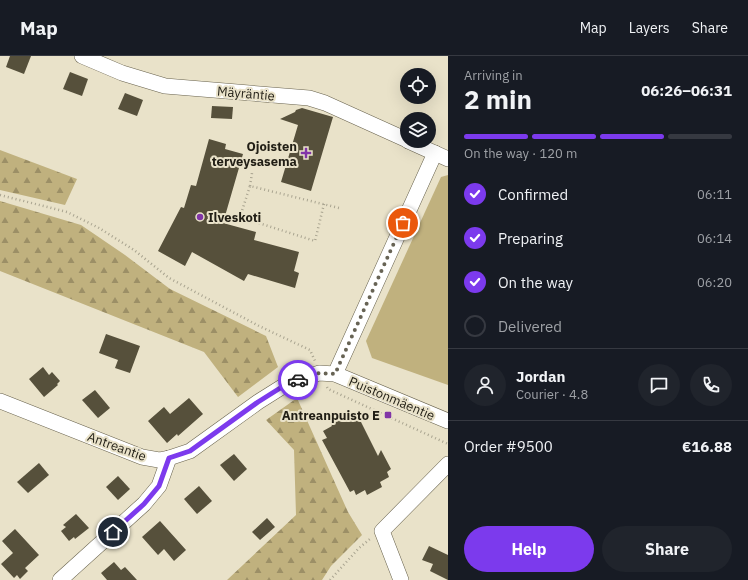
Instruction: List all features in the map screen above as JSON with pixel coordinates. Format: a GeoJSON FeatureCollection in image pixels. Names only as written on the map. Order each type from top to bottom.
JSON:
{"type":"FeatureCollection","features":[{"type":"Feature","properties":{"kind":"street","name":"Mäyräntie"},"geometry":{"type":"LineString","coordinates":[[82,56],[122,73],[165,86],[309,98],[325,103],[400,137]]}},
{"type":"Feature","properties":{"kind":"street","name":"Mäyräntie"},"geometry":{"type":"LineString","coordinates":[[423,148],[441,156]]}},
{"type":"Feature","properties":{"kind":"street"},"geometry":{"type":"LineString","coordinates":[[335,374],[441,156]]}},
{"type":"Feature","properties":{"kind":"street","name":"Antreantie"},"geometry":{"type":"LineString","coordinates":[[0,401],[142,456],[159,460],[190,451],[258,402],[285,385],[319,373],[335,374]]}},
{"type":"Feature","properties":{"kind":"street","name":"Puistonmäentie"},"geometry":{"type":"LineString","coordinates":[[335,374],[448,421]]}},
{"type":"Feature","properties":{"kind":"street"},"geometry":{"type":"LineString","coordinates":[[60,580],[144,504],[159,486],[169,458]]}},
{"type":"Feature","properties":{"kind":"street"},"geometry":{"type":"LineString","coordinates":[[401,580],[382,531],[448,464]]}},
{"type":"Feature","properties":{"kind":"path"},"geometry":{"type":"LineString","coordinates":[[252,173],[250,186],[240,217],[315,241],[324,204]]}},
{"type":"Feature","properties":{"kind":"path"},"geometry":{"type":"LineString","coordinates":[[250,186],[338,208]]}},
{"type":"Feature","properties":{"kind":"path"},"geometry":{"type":"LineString","coordinates":[[0,195],[67,212],[99,228],[134,250],[169,278],[259,326],[310,350]]}},
{"type":"Feature","properties":{"kind":"path"},"geometry":{"type":"LineString","coordinates":[[330,580],[359,548],[382,531]]}},
{"type":"Feature","properties":{"kind":"green space"},"geometry":{"type":"Polygon","coordinates":[[[0,150],[77,179],[65,205],[0,190],[0,150]]]}},
{"type":"Feature","properties":{"kind":"green space"},"geometry":{"type":"Polygon","coordinates":[[[448,175],[448,385],[372,358],[366,341],[441,177],[448,175]]]}},
{"type":"Feature","properties":{"kind":"green space"},"geometry":{"type":"Polygon","coordinates":[[[0,201],[81,225],[125,255],[170,289],[266,336],[278,367],[238,397],[204,352],[0,271],[0,201]]]}},
{"type":"Feature","properties":{"kind":"green space"},"geometry":{"type":"Polygon","coordinates":[[[297,398],[348,512],[362,535],[331,566],[322,580],[227,580],[296,515],[294,450],[266,420],[297,398]]]}},
{"type":"Feature","properties":{"kind":"building"},"geometry":{"type":"Polygon","coordinates":[[[10,56],[31,56],[24,74],[6,67],[10,56]]]}},
{"type":"Feature","properties":{"kind":"building"},"geometry":{"type":"Polygon","coordinates":[[[70,72],[88,79],[82,96],[63,89],[70,72]]]}},
{"type":"Feature","properties":{"kind":"building"},"geometry":{"type":"Polygon","coordinates":[[[125,93],[143,100],[137,116],[118,109],[125,93]]]}},
{"type":"Feature","properties":{"kind":"building"},"geometry":{"type":"Polygon","coordinates":[[[212,106],[233,107],[232,119],[211,118],[212,106]]]}},
{"type":"Feature","properties":{"kind":"building","name":"Ojoisten terveysasema"},"geometry":{"type":"Polygon","coordinates":[[[302,108],[333,117],[311,191],[281,182],[298,125],[280,119],[302,108]]]}},
{"type":"Feature","properties":{"kind":"building","name":"Ilveskoti"},"geometry":{"type":"Polygon","coordinates":[[[209,139],[226,144],[225,149],[243,154],[223,223],[256,232],[254,240],[299,252],[294,271],[299,273],[295,288],[248,274],[244,281],[192,252],[185,266],[158,251],[181,207],[184,208],[191,185],[196,186],[209,139]]]}},
{"type":"Feature","properties":{"kind":"building"},"geometry":{"type":"Polygon","coordinates":[[[106,334],[140,346],[130,373],[115,368],[118,360],[99,353],[106,334]]]}},
{"type":"Feature","properties":{"kind":"building"},"geometry":{"type":"Polygon","coordinates":[[[43,367],[49,375],[52,372],[60,381],[57,384],[58,385],[44,397],[29,379],[43,367]]]}},
{"type":"Feature","properties":{"kind":"building"},"geometry":{"type":"Polygon","coordinates":[[[95,390],[110,408],[98,418],[82,400],[95,390]]]}},
{"type":"Feature","properties":{"kind":"building"},"geometry":{"type":"Polygon","coordinates":[[[189,398],[203,414],[178,436],[177,434],[167,443],[148,421],[164,407],[170,414],[189,398]]]}},
{"type":"Feature","properties":{"kind":"building"},"geometry":{"type":"Polygon","coordinates":[[[345,413],[348,418],[357,414],[378,456],[381,450],[391,469],[387,472],[389,477],[380,482],[382,487],[367,495],[365,490],[356,495],[354,490],[350,492],[322,440],[327,438],[323,431],[332,426],[330,422],[345,413]]]}},
{"type":"Feature","properties":{"kind":"building"},"geometry":{"type":"Polygon","coordinates":[[[234,454],[247,469],[234,481],[220,465],[234,454]]]}},
{"type":"Feature","properties":{"kind":"building"},"geometry":{"type":"Polygon","coordinates":[[[39,463],[49,475],[28,493],[17,482],[39,463]]]}},
{"type":"Feature","properties":{"kind":"building"},"geometry":{"type":"Polygon","coordinates":[[[118,476],[130,489],[118,500],[106,487],[118,476]]]}},
{"type":"Feature","properties":{"kind":"building"},"geometry":{"type":"Polygon","coordinates":[[[199,486],[212,501],[197,514],[184,499],[199,486]]]}},
{"type":"Feature","properties":{"kind":"building"},"geometry":{"type":"Polygon","coordinates":[[[76,514],[89,528],[75,539],[74,537],[69,541],[61,531],[66,527],[63,525],[76,514]]]}},
{"type":"Feature","properties":{"kind":"building"},"geometry":{"type":"Polygon","coordinates":[[[267,518],[275,527],[260,540],[252,532],[267,518]]]}},
{"type":"Feature","properties":{"kind":"building"},"geometry":{"type":"Polygon","coordinates":[[[160,521],[186,550],[174,561],[164,549],[158,555],[142,537],[160,521]]]}},
{"type":"Feature","properties":{"kind":"building"},"geometry":{"type":"Polygon","coordinates":[[[15,529],[39,555],[25,568],[28,571],[20,579],[17,575],[14,578],[1,564],[13,553],[2,541],[15,529]]]}},
{"type":"Feature","properties":{"kind":"building"},"geometry":{"type":"Polygon","coordinates":[[[429,546],[448,555],[448,580],[430,571],[433,564],[422,560],[429,546]]]}},
{"type":"Feature","properties":{"kind":"building"},"geometry":{"type":"Polygon","coordinates":[[[114,562],[121,570],[125,567],[137,580],[107,580],[101,573],[114,562]]]}},
{"type":"Feature","properties":{"kind":"way so far"},"geometry":{"type":"LineString","coordinates":[[298,380],[319,373],[335,374],[403,223]]}},
{"type":"Feature","properties":{"kind":"place","name":"Ojoisten terveysasema"},"geometry":{"type":"Point","coordinates":[306,153]}},
{"type":"Feature","properties":{"kind":"place","name":"Ilveskoti"},"geometry":{"type":"Point","coordinates":[200,217]}},
{"type":"Feature","properties":{"kind":"place","name":"Antreanpuisto E"},"geometry":{"type":"Point","coordinates":[388,415]}},
{"type":"Feature","properties":{"kind":"route"},"geometry":{"type":"LineString","coordinates":[[113,532],[144,504],[159,486],[169,458],[190,451],[258,402],[285,385],[298,380]]}}]}
